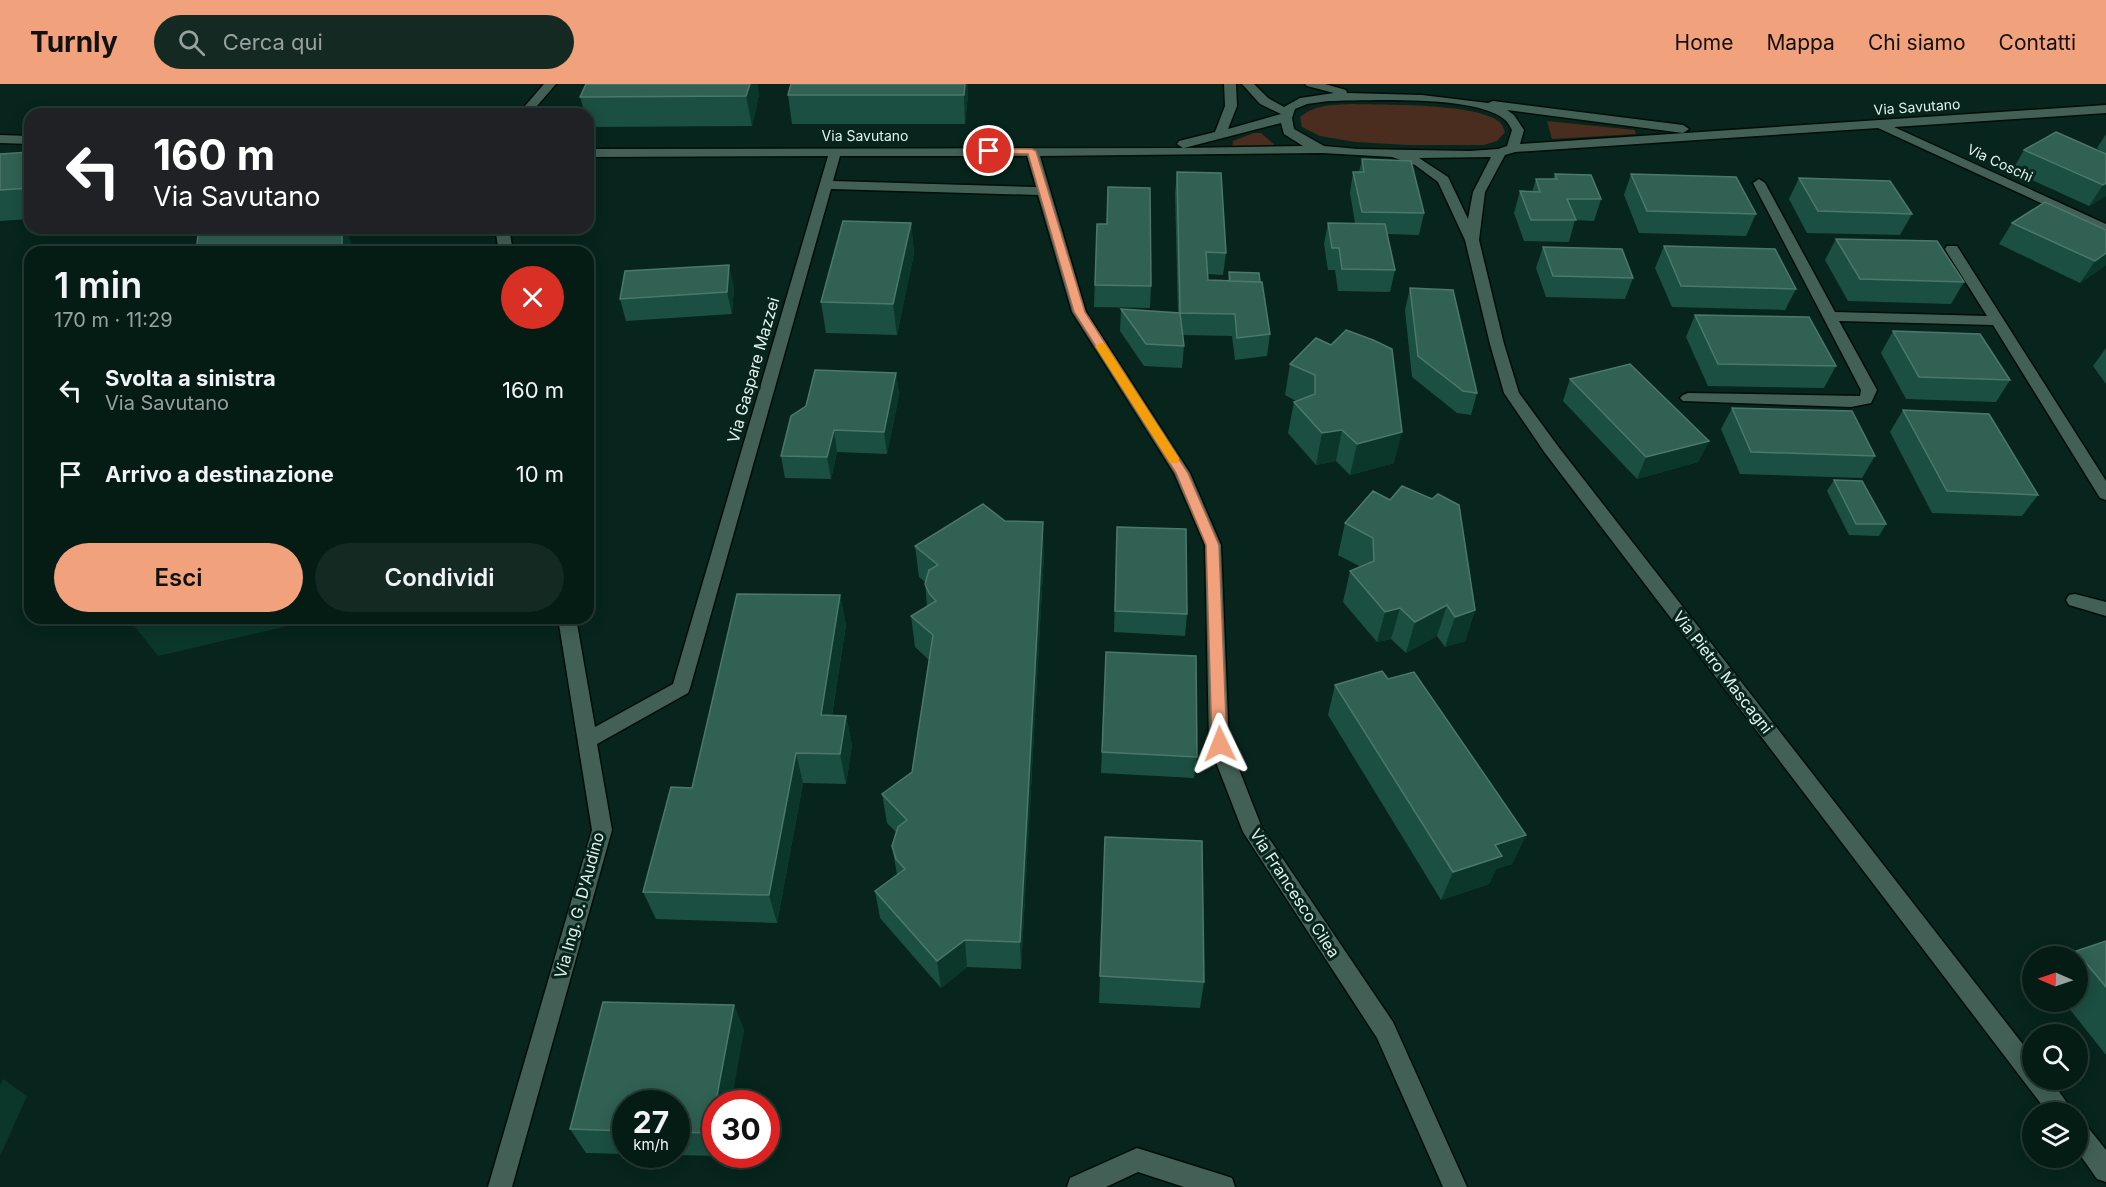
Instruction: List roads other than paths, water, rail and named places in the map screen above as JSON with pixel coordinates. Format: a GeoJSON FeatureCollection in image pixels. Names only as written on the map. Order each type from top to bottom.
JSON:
{"type":"FeatureCollection","features":[{"type":"Feature","properties":{"kind":"street"},"geometry":{"type":"LineString","coordinates":[[529,108],[550,84]]}},
{"type":"Feature","properties":{"kind":"street"},"geometry":{"type":"LineString","coordinates":[[1220,135],[1231,106],[1230,84]]}},
{"type":"Feature","properties":{"kind":"street"},"geometry":{"type":"LineString","coordinates":[[1248,84],[1264,101],[1287,115]]}},
{"type":"Feature","properties":{"kind":"street"},"geometry":{"type":"LineString","coordinates":[[1311,84],[1361,97]]}},
{"type":"Feature","properties":{"kind":"street"},"geometry":{"type":"LineString","coordinates":[[1322,149],[1303,141],[1288,131],[1287,115],[1290,107],[1304,101],[1329,97],[1485,104],[1730,135]]}},
{"type":"Feature","properties":{"kind":"street"},"geometry":{"type":"LineString","coordinates":[[1485,104],[1507,115],[1518,130],[1513,148]]}},
{"type":"Feature","properties":{"kind":"street","name":"Via Savutano"},"geometry":{"type":"LineString","coordinates":[[1730,135],[2106,109]]}},
{"type":"Feature","properties":{"kind":"street"},"geometry":{"type":"LineString","coordinates":[[1143,152],[1220,135],[1287,115]]}},
{"type":"Feature","properties":{"kind":"street","name":"Via Coschi"},"geometry":{"type":"LineString","coordinates":[[1881,125],[2106,229]]}},
{"type":"Feature","properties":{"kind":"street"},"geometry":{"type":"LineString","coordinates":[[1143,152],[1322,149],[1394,154],[1500,153],[1513,148],[1730,135]]}},
{"type":"Feature","properties":{"kind":"street"},"geometry":{"type":"LineString","coordinates":[[0,140],[24,140]]}},
{"type":"Feature","properties":{"kind":"street","name":"Via Francesco Cilea"},"geometry":{"type":"LineString","coordinates":[[1032,151],[1079,312],[1182,473],[1213,545],[1220,744],[1253,832],[1385,1030],[1455,1187]]}},
{"type":"Feature","properties":{"kind":"street","name":"Via Gaspare Mazzei"},"geometry":{"type":"LineString","coordinates":[[587,741],[681,688],[835,152]]}},
{"type":"Feature","properties":{"kind":"street","name":"Via Savutano"},"geometry":{"type":"LineString","coordinates":[[594,153],[1143,152]]}},
{"type":"Feature","properties":{"kind":"street"},"geometry":{"type":"LineString","coordinates":[[1472,240],[1479,192],[1500,153]]}},
{"type":"Feature","properties":{"kind":"street"},"geometry":{"type":"LineString","coordinates":[[1394,154],[1419,162],[1443,180],[1472,240]]}},
{"type":"Feature","properties":{"kind":"street"},"geometry":{"type":"LineString","coordinates":[[1688,398],[1851,402],[1866,400],[1869,390],[1759,183]]}},
{"type":"Feature","properties":{"kind":"street"},"geometry":{"type":"LineString","coordinates":[[825,185],[1044,191]]}},
{"type":"Feature","properties":{"kind":"street","name":"Via Pietro Mascagni"},"geometry":{"type":"LineString","coordinates":[[1472,240],[1497,344],[1512,393],[1551,449],[2022,1061]]}},
{"type":"Feature","properties":{"kind":"street"},"geometry":{"type":"LineString","coordinates":[[1952,249],[2106,494]]}},
{"type":"Feature","properties":{"kind":"street"},"geometry":{"type":"LineString","coordinates":[[1830,316],[1997,321]]}},
{"type":"Feature","properties":{"kind":"street"},"geometry":{"type":"LineString","coordinates":[[2075,600],[2106,609]]}},
{"type":"Feature","properties":{"kind":"street","name":"Via Ing. G. D'Audino"},"geometry":{"type":"LineString","coordinates":[[500,1187],[602,830],[568,624]]}},
{"type":"Feature","properties":{"kind":"street"},"geometry":{"type":"LineString","coordinates":[[2045,1090],[2054,1102]]}},
{"type":"Feature","properties":{"kind":"street"},"geometry":{"type":"LineString","coordinates":[[2088,1146],[2106,1170]]}},
{"type":"Feature","properties":{"kind":"street"},"geometry":{"type":"LineString","coordinates":[[1080,1187],[1137,1160],[1223,1187]]}}]}
